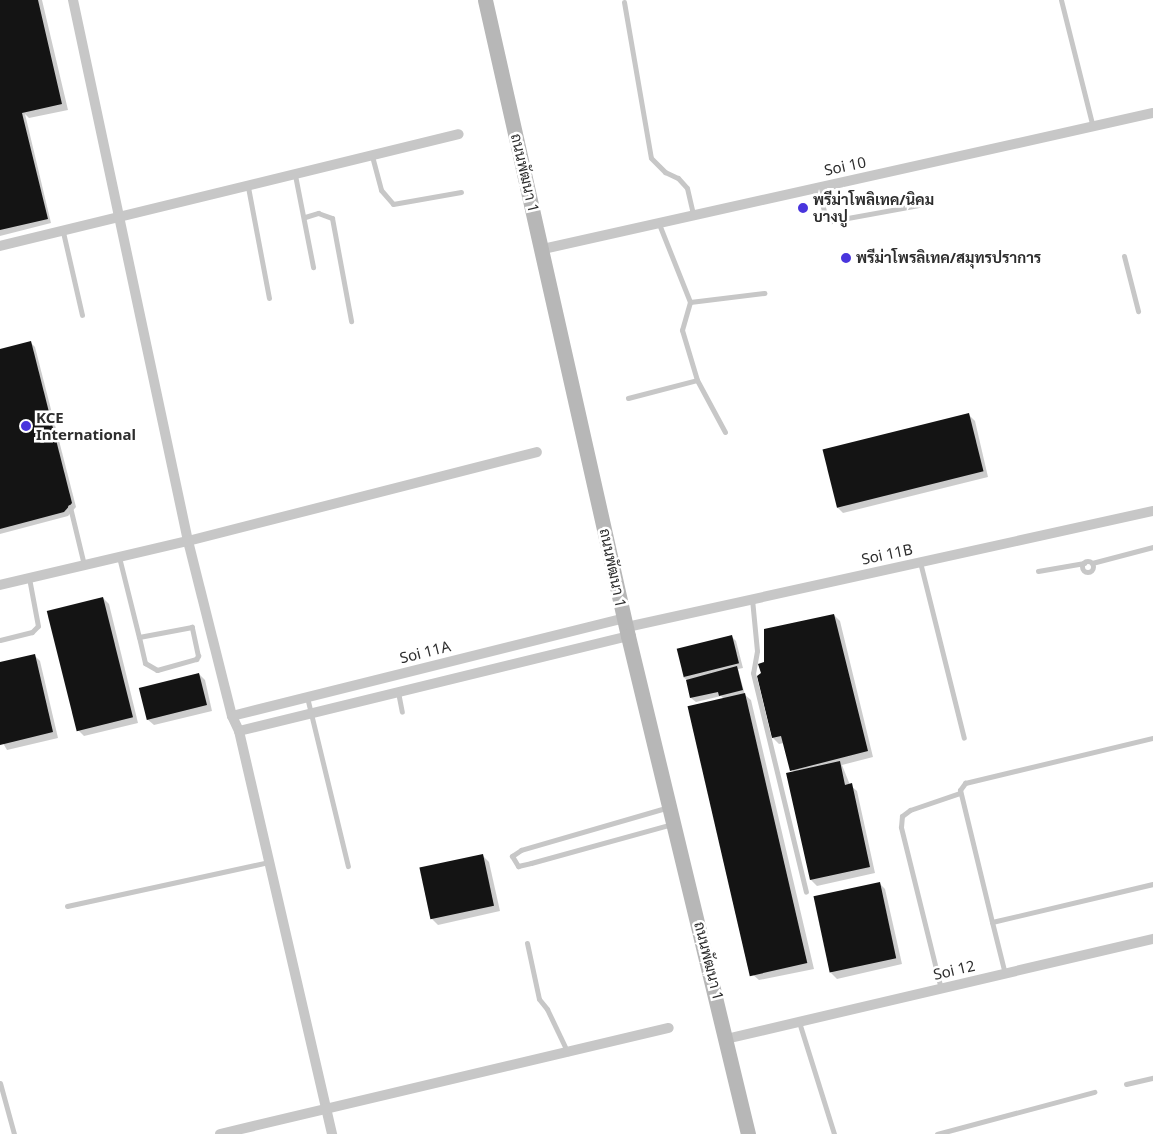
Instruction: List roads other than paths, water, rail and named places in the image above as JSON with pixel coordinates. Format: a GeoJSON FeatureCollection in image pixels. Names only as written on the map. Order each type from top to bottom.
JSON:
{"type":"FeatureCollection","features":[{"type":"Feature","properties":{"kind":"main road","name":"ถนนพัฒนา 1"},"geometry":{"type":"LineString","coordinates":[[485,0],[543,249],[627,627],[676,823],[748,1134]]}},
{"type":"Feature","properties":{"kind":"street"},"geometry":{"type":"LineString","coordinates":[[73,0],[122,219],[188,541],[232,716],[239,730],[332,1134]]}},
{"type":"Feature","properties":{"kind":"street","name":"Soi 10"},"geometry":{"type":"LineString","coordinates":[[543,249],[1093,128],[1153,112]]}},
{"type":"Feature","properties":{"kind":"street"},"geometry":{"type":"LineString","coordinates":[[0,246],[122,219],[459,134]]}},
{"type":"Feature","properties":{"kind":"street"},"geometry":{"type":"LineString","coordinates":[[0,584],[188,541],[537,452]]}},
{"type":"Feature","properties":{"kind":"street","name":"Soi 11B"},"geometry":{"type":"LineString","coordinates":[[627,627],[1153,511]]}},
{"type":"Feature","properties":{"kind":"street"},"geometry":{"type":"LineString","coordinates":[[239,730],[422,686],[627,627]]}},
{"type":"Feature","properties":{"kind":"street","name":"Soi 11A"},"geometry":{"type":"LineString","coordinates":[[232,716],[419,669],[627,627]]}},
{"type":"Feature","properties":{"kind":"street"},"geometry":{"type":"LineString","coordinates":[[419,669],[422,686]]}},
{"type":"Feature","properties":{"kind":"street"},"geometry":{"type":"LineString","coordinates":[[338,689],[341,705]]}},
{"type":"Feature","properties":{"kind":"street","name":"Soi 12"},"geometry":{"type":"LineString","coordinates":[[726,1039],[1153,939]]}},
{"type":"Feature","properties":{"kind":"street"},"geometry":{"type":"LineString","coordinates":[[220,1134],[669,1028]]}},
{"type":"Feature","properties":{"kind":"lane"},"geometry":{"type":"LineString","coordinates":[[1062,0],[1093,128]]}},
{"type":"Feature","properties":{"kind":"lane"},"geometry":{"type":"LineString","coordinates":[[624,2],[651,158],[665,172],[678,178],[687,188],[693,216]]}},
{"type":"Feature","properties":{"kind":"lane"},"geometry":{"type":"LineString","coordinates":[[372,156],[381,190],[393,204],[461,192]]}},
{"type":"Feature","properties":{"kind":"lane"},"geometry":{"type":"LineString","coordinates":[[295,175],[314,267]]}},
{"type":"Feature","properties":{"kind":"lane"},"geometry":{"type":"LineString","coordinates":[[248,187],[269,298]]}},
{"type":"Feature","properties":{"kind":"lane"},"geometry":{"type":"LineString","coordinates":[[818,187],[825,216],[832,221],[919,205]]}},
{"type":"Feature","properties":{"kind":"lane"},"geometry":{"type":"LineString","coordinates":[[305,217],[318,213],[332,218],[351,321]]}},
{"type":"Feature","properties":{"kind":"lane"},"geometry":{"type":"LineString","coordinates":[[660,224],[690,302],[682,330],[698,380],[725,432]]}},
{"type":"Feature","properties":{"kind":"lane"},"geometry":{"type":"LineString","coordinates":[[63,232],[82,315]]}},
{"type":"Feature","properties":{"kind":"lane"},"geometry":{"type":"LineString","coordinates":[[1124,256],[1138,311]]}},
{"type":"Feature","properties":{"kind":"lane"},"geometry":{"type":"LineString","coordinates":[[690,302],[764,293]]}},
{"type":"Feature","properties":{"kind":"lane"},"geometry":{"type":"LineString","coordinates":[[628,398],[698,380]]}},
{"type":"Feature","properties":{"kind":"lane"},"geometry":{"type":"LineString","coordinates":[[70,506],[84,565]]}},
{"type":"Feature","properties":{"kind":"lane"},"geometry":{"type":"LineString","coordinates":[[1038,571],[1092,563],[1153,547]]}},
{"type":"Feature","properties":{"kind":"lane"},"geometry":{"type":"LineString","coordinates":[[119,557],[145,663],[150,668],[157,670],[196,659],[198,656],[192,627],[139,638]]}},
{"type":"Feature","properties":{"kind":"lane"},"geometry":{"type":"LineString","coordinates":[[920,562],[964,738]]}},
{"type":"Feature","properties":{"kind":"lane"},"geometry":{"type":"LineString","coordinates":[[1084,563],[1084,571],[1089,573],[1093,568],[1092,563]]}},
{"type":"Feature","properties":{"kind":"lane"},"geometry":{"type":"LineString","coordinates":[[0,640],[32,632],[38,626],[29,578]]}},
{"type":"Feature","properties":{"kind":"lane"},"geometry":{"type":"LineString","coordinates":[[752,599],[757,651],[753,673],[806,892]]}},
{"type":"Feature","properties":{"kind":"lane"},"geometry":{"type":"LineString","coordinates":[[398,692],[402,712]]}},
{"type":"Feature","properties":{"kind":"lane"},"geometry":{"type":"LineString","coordinates":[[307,697],[348,866]]}},
{"type":"Feature","properties":{"kind":"lane"},"geometry":{"type":"LineString","coordinates":[[1005,974],[960,793],[965,783],[1153,738]]}},
{"type":"Feature","properties":{"kind":"lane"},"geometry":{"type":"LineString","coordinates":[[940,989],[902,816],[910,810],[960,793]]}},
{"type":"Feature","properties":{"kind":"lane"},"geometry":{"type":"LineString","coordinates":[[671,806],[521,850],[512,856],[518,866],[676,823]]}},
{"type":"Feature","properties":{"kind":"lane"},"geometry":{"type":"LineString","coordinates":[[67,906],[270,862]]}},
{"type":"Feature","properties":{"kind":"lane"},"geometry":{"type":"LineString","coordinates":[[992,922],[1153,884]]}},
{"type":"Feature","properties":{"kind":"lane"},"geometry":{"type":"LineString","coordinates":[[527,943],[539,999],[547,1009],[568,1053]]}},
{"type":"Feature","properties":{"kind":"lane"},"geometry":{"type":"LineString","coordinates":[[799,1022],[834,1134]]}},
{"type":"Feature","properties":{"kind":"lane"},"geometry":{"type":"LineString","coordinates":[[1126,1084],[1153,1078]]}},
{"type":"Feature","properties":{"kind":"lane"},"geometry":{"type":"LineString","coordinates":[[0,1084],[14,1134]]}},
{"type":"Feature","properties":{"kind":"lane"},"geometry":{"type":"LineString","coordinates":[[937,1134],[1094,1092]]}},
{"type":"Feature","properties":{"kind":"place","name":"พรีม่าโพลิเทค/นิคม บางปู"},"geometry":{"type":"Point","coordinates":[803,208]}},
{"type":"Feature","properties":{"kind":"place","name":"พรีม่าโพรลิเทค/สมุทรปราการ"},"geometry":{"type":"Point","coordinates":[846,258]}},
{"type":"Feature","properties":{"kind":"place","name":"KCE International"},"geometry":{"type":"Point","coordinates":[26,426]}}]}
